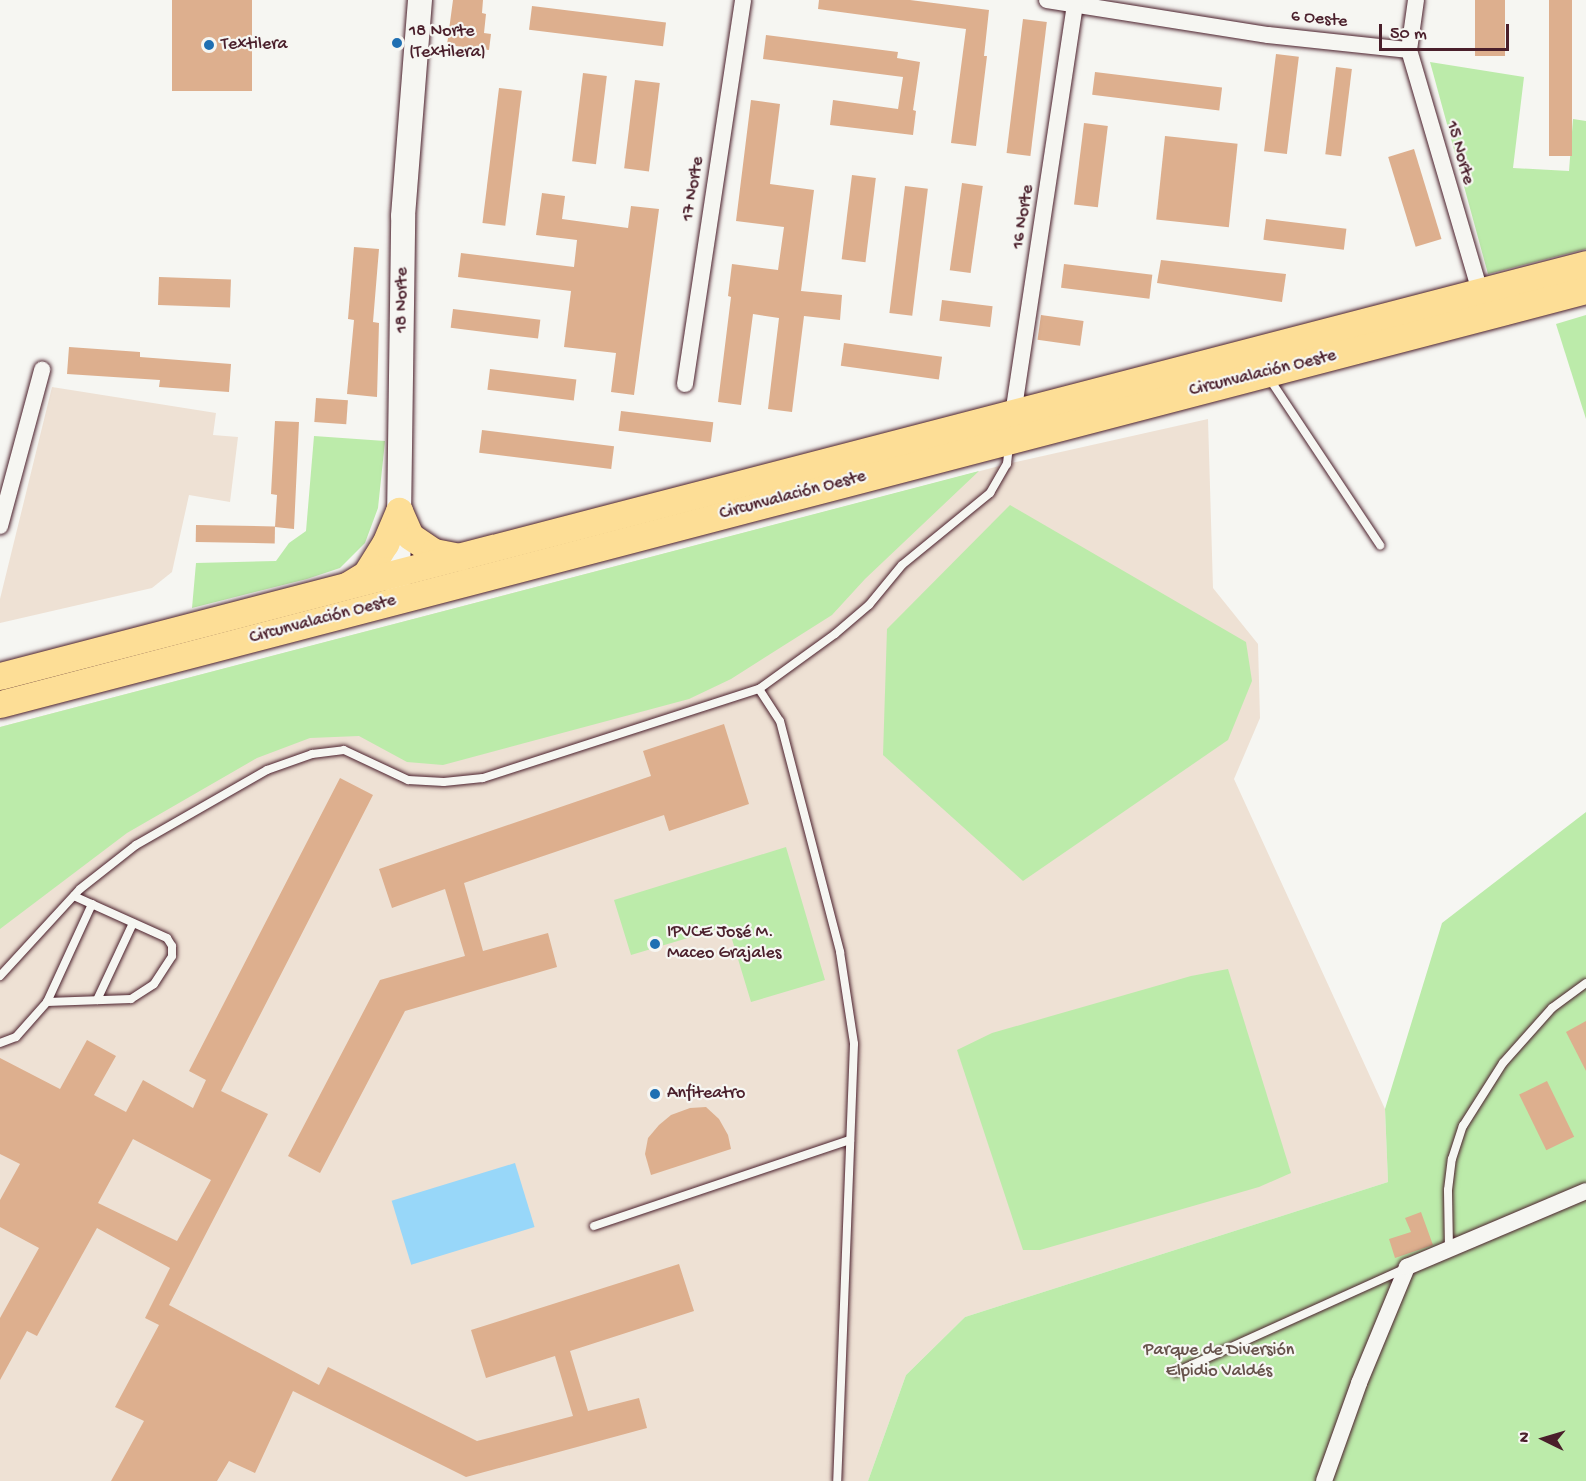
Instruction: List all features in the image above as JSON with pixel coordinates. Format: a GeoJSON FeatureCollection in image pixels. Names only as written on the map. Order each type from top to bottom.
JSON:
{"type":"FeatureCollection","features":[{"type":"Feature","properties":{"kind":"main road","name":"18 Norte"},"geometry":{"type":"LineString","coordinates":[[398,587],[403,216],[420,0]]}},
{"type":"Feature","properties":{"kind":"main road","name":"Circunvalación Oeste"},"geometry":{"type":"LineString","coordinates":[[1264,361],[1479,291],[1586,264]]}},
{"type":"Feature","properties":{"kind":"main road","name":"Circunvalación Oeste"},"geometry":{"type":"LineString","coordinates":[[0,704],[398,587],[1264,361],[1487,316],[1586,290]]}},
{"type":"Feature","properties":{"kind":"main road","name":"Circunvalación Oeste"},"geometry":{"type":"LineString","coordinates":[[0,676],[343,588],[398,587],[462,558],[1011,427]]}},
{"type":"Feature","properties":{"kind":"main road"},"geometry":{"type":"LineString","coordinates":[[399,511],[410,536],[434,552],[462,558]]}},
{"type":"Feature","properties":{"kind":"main road"},"geometry":{"type":"LineString","coordinates":[[343,588],[366,574],[385,544],[399,511]]}},
{"type":"Feature","properties":{"kind":"street","name":"17 Norte"},"geometry":{"type":"LineString","coordinates":[[685,384],[742,0]]}},
{"type":"Feature","properties":{"kind":"street","name":"6 Oeste"},"geometry":{"type":"LineString","coordinates":[[1047,0],[1076,2],[1268,34],[1409,50]]}},
{"type":"Feature","properties":{"kind":"street","name":"15 Norte"},"geometry":{"type":"LineString","coordinates":[[1416,0],[1409,50],[1487,316]]}},
{"type":"Feature","properties":{"kind":"street","name":"16 Norte"},"geometry":{"type":"LineString","coordinates":[[1011,427],[1076,2]]}},
{"type":"Feature","properties":{"kind":"street"},"geometry":{"type":"LineString","coordinates":[[0,526],[42,370]]}},
{"type":"Feature","properties":{"kind":"street"},"geometry":{"type":"LineString","coordinates":[[1324,1481],[1359,1383],[1407,1267],[1586,1191]]}},
{"type":"Feature","properties":{"kind":"lane"},"geometry":{"type":"LineString","coordinates":[[1264,361],[1380,545]]}},
{"type":"Feature","properties":{"kind":"lane"},"geometry":{"type":"LineString","coordinates":[[0,976],[74,896],[136,845],[267,770],[312,754],[344,750],[408,780],[444,782],[483,778],[759,689],[836,634],[869,605],[902,566],[990,493],[1007,464],[1011,427]]}},
{"type":"Feature","properties":{"kind":"lane"},"geometry":{"type":"LineString","coordinates":[[759,689],[780,721],[840,952],[854,1044],[837,1481]]}},
{"type":"Feature","properties":{"kind":"lane"},"geometry":{"type":"LineString","coordinates":[[47,1002],[131,999],[154,984],[172,956],[172,946],[167,938],[74,896]]}},
{"type":"Feature","properties":{"kind":"lane"},"geometry":{"type":"LineString","coordinates":[[0,1043],[16,1037],[47,1002],[92,904]]}},
{"type":"Feature","properties":{"kind":"lane"},"geometry":{"type":"LineString","coordinates":[[97,1000],[133,923]]}},
{"type":"Feature","properties":{"kind":"lane"},"geometry":{"type":"LineString","coordinates":[[1449,1249],[1448,1190],[1452,1159],[1463,1126],[1503,1063],[1552,1008],[1586,982]]}},
{"type":"Feature","properties":{"kind":"lane"},"geometry":{"type":"LineString","coordinates":[[594,1226],[850,1140]]}},
{"type":"Feature","properties":{"kind":"lane"},"geometry":{"type":"LineString","coordinates":[[1176,1372],[1407,1267]]}},
{"type":"Feature","properties":{"kind":"shaded area"},"geometry":{"type":"Polygon","coordinates":[[[52,387],[216,413],[213,435],[238,437],[230,502],[189,495],[172,572],[152,588],[0,623],[0,599],[52,387]]]}},
{"type":"Feature","properties":{"kind":"shaded area","name":"IPVCE José M. Maceo Grajales"},"geometry":{"type":"Polygon","coordinates":[[[1208,419],[1213,588],[1258,644],[1260,718],[1234,779],[1385,1109],[1388,1182],[965,1317],[906,1375],[868,1481],[0,1481],[0,727],[1007,464],[1208,419]]]}},
{"type":"Feature","properties":{"kind":"green space"},"geometry":{"type":"Polygon","coordinates":[[[1430,62],[1524,77],[1513,168],[1569,171],[1573,119],[1586,121],[1586,249],[1488,274],[1430,62]]]}},
{"type":"Feature","properties":{"kind":"green space"},"geometry":{"type":"Polygon","coordinates":[[[1586,315],[1586,419],[1556,324],[1586,315]]]}},
{"type":"Feature","properties":{"kind":"green space"},"geometry":{"type":"Polygon","coordinates":[[[314,436],[385,441],[378,508],[365,543],[340,568],[307,579],[192,608],[196,563],[276,561],[289,543],[306,531],[314,436]]]}},
{"type":"Feature","properties":{"kind":"green space"},"geometry":{"type":"Polygon","coordinates":[[[979,471],[865,579],[832,615],[731,679],[689,699],[443,765],[407,762],[359,736],[310,738],[257,758],[127,833],[0,929],[0,727],[979,471]]]}},
{"type":"Feature","properties":{"kind":"green space"},"geometry":{"type":"Polygon","coordinates":[[[1010,505],[1246,642],[1252,681],[1228,740],[1023,881],[883,755],[887,629],[1010,505]]]}},
{"type":"Feature","properties":{"kind":"green space","name":"Parque de Diversión Elpidio Valdés"},"geometry":{"type":"Polygon","coordinates":[[[1586,812],[1586,1481],[868,1481],[906,1375],[965,1317],[1388,1182],[1385,1109],[1442,923],[1586,812]]]}},
{"type":"Feature","properties":{"kind":"green space"},"geometry":{"type":"Polygon","coordinates":[[[786,847],[825,980],[751,1002],[728,926],[631,955],[614,900],[786,847]]]}},
{"type":"Feature","properties":{"kind":"green space"},"geometry":{"type":"Polygon","coordinates":[[[1228,969],[1291,1173],[1259,1187],[1040,1250],[1023,1250],[957,1050],[992,1033],[1191,976],[1228,969]]]}},
{"type":"Feature","properties":{"kind":"water"},"geometry":{"type":"Polygon","coordinates":[[[515,1163],[535,1227],[411,1265],[392,1201],[515,1163]]]}},
{"type":"Feature","properties":{"kind":"building","name":"Textilera"},"geometry":{"type":"Polygon","coordinates":[[[172,0],[252,0],[252,91],[172,91],[172,0]]]}},
{"type":"Feature","properties":{"kind":"building"},"geometry":{"type":"Polygon","coordinates":[[[453,0],[483,0],[482,13],[486,14],[484,33],[491,34],[489,50],[447,45],[453,0]]]}},
{"type":"Feature","properties":{"kind":"building"},"geometry":{"type":"Polygon","coordinates":[[[819,0],[910,0],[989,10],[984,56],[987,56],[976,146],[951,143],[966,29],[818,9],[819,0]]]}},
{"type":"Feature","properties":{"kind":"building"},"geometry":{"type":"Polygon","coordinates":[[[1475,0],[1505,0],[1505,56],[1475,56],[1475,0]]]}},
{"type":"Feature","properties":{"kind":"building"},"geometry":{"type":"Polygon","coordinates":[[[1549,0],[1572,0],[1572,156],[1549,156],[1549,0]]]}},
{"type":"Feature","properties":{"kind":"building"},"geometry":{"type":"Polygon","coordinates":[[[532,6],[666,22],[663,46],[529,30],[532,6]]]}},
{"type":"Feature","properties":{"kind":"building"},"geometry":{"type":"Polygon","coordinates":[[[1023,19],[1047,22],[1030,156],[1007,153],[1023,19]]]}},
{"type":"Feature","properties":{"kind":"building"},"geometry":{"type":"Polygon","coordinates":[[[766,35],[898,52],[897,58],[920,62],[913,110],[916,111],[913,135],[830,125],[833,100],[898,109],[903,77],[763,59],[766,35]]]}},
{"type":"Feature","properties":{"kind":"building"},"geometry":{"type":"Polygon","coordinates":[[[1276,54],[1299,57],[1287,154],[1264,151],[1276,54]]]}},
{"type":"Feature","properties":{"kind":"building"},"geometry":{"type":"Polygon","coordinates":[[[1336,67],[1352,69],[1341,156],[1325,154],[1336,67]]]}},
{"type":"Feature","properties":{"kind":"building"},"geometry":{"type":"Polygon","coordinates":[[[1095,72],[1222,88],[1219,110],[1092,95],[1095,72]]]}},
{"type":"Feature","properties":{"kind":"building"},"geometry":{"type":"Polygon","coordinates":[[[583,73],[607,76],[596,164],[572,161],[583,73]]]}},
{"type":"Feature","properties":{"kind":"building"},"geometry":{"type":"Polygon","coordinates":[[[635,80],[660,83],[649,171],[624,168],[635,80]]]}},
{"type":"Feature","properties":{"kind":"building"},"geometry":{"type":"Polygon","coordinates":[[[499,88],[522,91],[505,226],[482,223],[499,88]]]}},
{"type":"Feature","properties":{"kind":"building"},"geometry":{"type":"Polygon","coordinates":[[[751,100],[780,104],[770,184],[814,190],[801,291],[842,295],[840,320],[804,316],[792,412],[768,409],[779,318],[753,314],[741,405],[718,402],[731,297],[728,296],[732,264],[778,270],[784,227],[736,221],[751,100]]]}},
{"type":"Feature","properties":{"kind":"building"},"geometry":{"type":"Polygon","coordinates":[[[1084,123],[1108,126],[1098,207],[1074,204],[1084,123]]]}},
{"type":"Feature","properties":{"kind":"building"},"geometry":{"type":"Polygon","coordinates":[[[1165,136],[1238,144],[1229,227],[1156,220],[1165,136]]]}},
{"type":"Feature","properties":{"kind":"building"},"geometry":{"type":"Polygon","coordinates":[[[1414,149],[1441,239],[1416,247],[1388,157],[1414,149]]]}},
{"type":"Feature","properties":{"kind":"building"},"geometry":{"type":"Polygon","coordinates":[[[852,175],[876,178],[865,262],[842,259],[852,175]]]}},
{"type":"Feature","properties":{"kind":"building"},"geometry":{"type":"Polygon","coordinates":[[[962,183],[983,186],[971,273],[950,270],[962,183]]]}},
{"type":"Feature","properties":{"kind":"building"},"geometry":{"type":"Polygon","coordinates":[[[905,186],[928,189],[912,316],[889,313],[905,186]]]}},
{"type":"Feature","properties":{"kind":"building"},"geometry":{"type":"Polygon","coordinates":[[[542,193],[565,196],[562,219],[628,228],[631,206],[659,209],[634,395],[611,392],[616,353],[564,347],[571,291],[458,277],[461,253],[574,267],[577,240],[536,235],[542,193]]]}},
{"type":"Feature","properties":{"kind":"building"},"geometry":{"type":"Polygon","coordinates":[[[1266,219],[1346,229],[1344,250],[1263,240],[1266,219]]]}},
{"type":"Feature","properties":{"kind":"building"},"geometry":{"type":"Polygon","coordinates":[[[354,247],[379,249],[373,322],[379,323],[377,397],[347,394],[354,320],[348,319],[354,247]]]}},
{"type":"Feature","properties":{"kind":"building"},"geometry":{"type":"Polygon","coordinates":[[[1161,260],[1286,274],[1282,302],[1157,283],[1161,260]]]}},
{"type":"Feature","properties":{"kind":"building"},"geometry":{"type":"Polygon","coordinates":[[[1064,264],[1152,275],[1149,299],[1061,288],[1064,264]]]}},
{"type":"Feature","properties":{"kind":"building"},"geometry":{"type":"Polygon","coordinates":[[[159,277],[231,280],[230,307],[158,305],[159,277]]]}},
{"type":"Feature","properties":{"kind":"building"},"geometry":{"type":"Polygon","coordinates":[[[942,300],[993,306],[990,327],[939,321],[942,300]]]}},
{"type":"Feature","properties":{"kind":"building"},"geometry":{"type":"Polygon","coordinates":[[[453,309],[540,320],[538,339],[451,328],[453,309]]]}},
{"type":"Feature","properties":{"kind":"building"},"geometry":{"type":"Polygon","coordinates":[[[1041,315],[1084,321],[1080,346],[1038,340],[1041,315]]]}},
{"type":"Feature","properties":{"kind":"building"},"geometry":{"type":"Polygon","coordinates":[[[844,343],[942,357],[939,380],[841,366],[844,343]]]}},
{"type":"Feature","properties":{"kind":"building"},"geometry":{"type":"Polygon","coordinates":[[[69,347],[140,352],[140,357],[231,364],[229,392],[159,387],[160,380],[67,374],[69,347]]]}},
{"type":"Feature","properties":{"kind":"building"},"geometry":{"type":"Polygon","coordinates":[[[490,369],[576,380],[574,400],[487,390],[490,369]]]}},
{"type":"Feature","properties":{"kind":"building"},"geometry":{"type":"Polygon","coordinates":[[[316,398],[348,400],[346,424],[314,422],[316,398]]]}},
{"type":"Feature","properties":{"kind":"building"},"geometry":{"type":"Polygon","coordinates":[[[621,411],[713,422],[711,442],[619,431],[621,411]]]}},
{"type":"Feature","properties":{"kind":"building"},"geometry":{"type":"Polygon","coordinates":[[[275,421],[299,422],[294,529],[275,527],[277,495],[271,494],[275,421]]]}},
{"type":"Feature","properties":{"kind":"building"},"geometry":{"type":"Polygon","coordinates":[[[482,430],[614,446],[611,469],[479,453],[482,430]]]}},
{"type":"Feature","properties":{"kind":"building"},"geometry":{"type":"Polygon","coordinates":[[[196,525],[275,526],[275,543],[196,542],[196,525]]]}},
{"type":"Feature","properties":{"kind":"building"},"geometry":{"type":"Polygon","coordinates":[[[724,724],[749,804],[669,831],[664,815],[464,883],[483,951],[548,933],[557,967],[405,1011],[320,1173],[288,1156],[380,980],[465,956],[445,889],[392,908],[379,869],[651,776],[643,751],[724,724]]]}},
{"type":"Feature","properties":{"kind":"building"},"geometry":{"type":"Polygon","coordinates":[[[340,778],[373,795],[221,1091],[268,1114],[169,1305],[319,1385],[328,1367],[477,1441],[573,1416],[555,1356],[486,1378],[471,1330],[679,1264],[694,1311],[570,1351],[588,1411],[639,1398],[647,1428],[466,1477],[293,1391],[255,1473],[229,1461],[217,1481],[111,1481],[144,1421],[115,1407],[159,1325],[145,1318],[170,1268],[97,1228],[37,1336],[27,1331],[0,1380],[0,1318],[39,1248],[0,1227],[0,1200],[20,1164],[0,1154],[0,1058],[60,1089],[87,1040],[116,1056],[94,1095],[126,1112],[143,1080],[193,1108],[206,1080],[189,1071],[340,778]],[[133,1139],[98,1203],[177,1241],[211,1180],[133,1139]]]}},
{"type":"Feature","properties":{"kind":"building"},"geometry":{"type":"Polygon","coordinates":[[[1586,1021],[1586,1071],[1566,1032],[1586,1021]]]}},
{"type":"Feature","properties":{"kind":"building"},"geometry":{"type":"Polygon","coordinates":[[[1547,1081],[1574,1137],[1546,1150],[1519,1095],[1547,1081]]]}},
{"type":"Feature","properties":{"kind":"building"},"geometry":{"type":"Polygon","coordinates":[[[706,1107],[719,1119],[728,1135],[731,1149],[651,1175],[645,1154],[648,1138],[671,1115],[690,1108],[706,1107]]]}},
{"type":"Feature","properties":{"kind":"building"},"geometry":{"type":"Polygon","coordinates":[[[1421,1212],[1433,1245],[1395,1258],[1389,1239],[1411,1232],[1405,1218],[1421,1212]]]}},
{"type":"Feature","properties":{"kind":"place","name":"18 Norte (Textilera)"},"geometry":{"type":"Point","coordinates":[397,43]}},
{"type":"Feature","properties":{"kind":"place","name":"Textilera"},"geometry":{"type":"Point","coordinates":[209,45]}},
{"type":"Feature","properties":{"kind":"place","name":"IPVCE José M. Maceo Grajales"},"geometry":{"type":"Point","coordinates":[655,944]}},
{"type":"Feature","properties":{"kind":"place","name":"Anfiteatro"},"geometry":{"type":"Point","coordinates":[655,1094]}}]}
